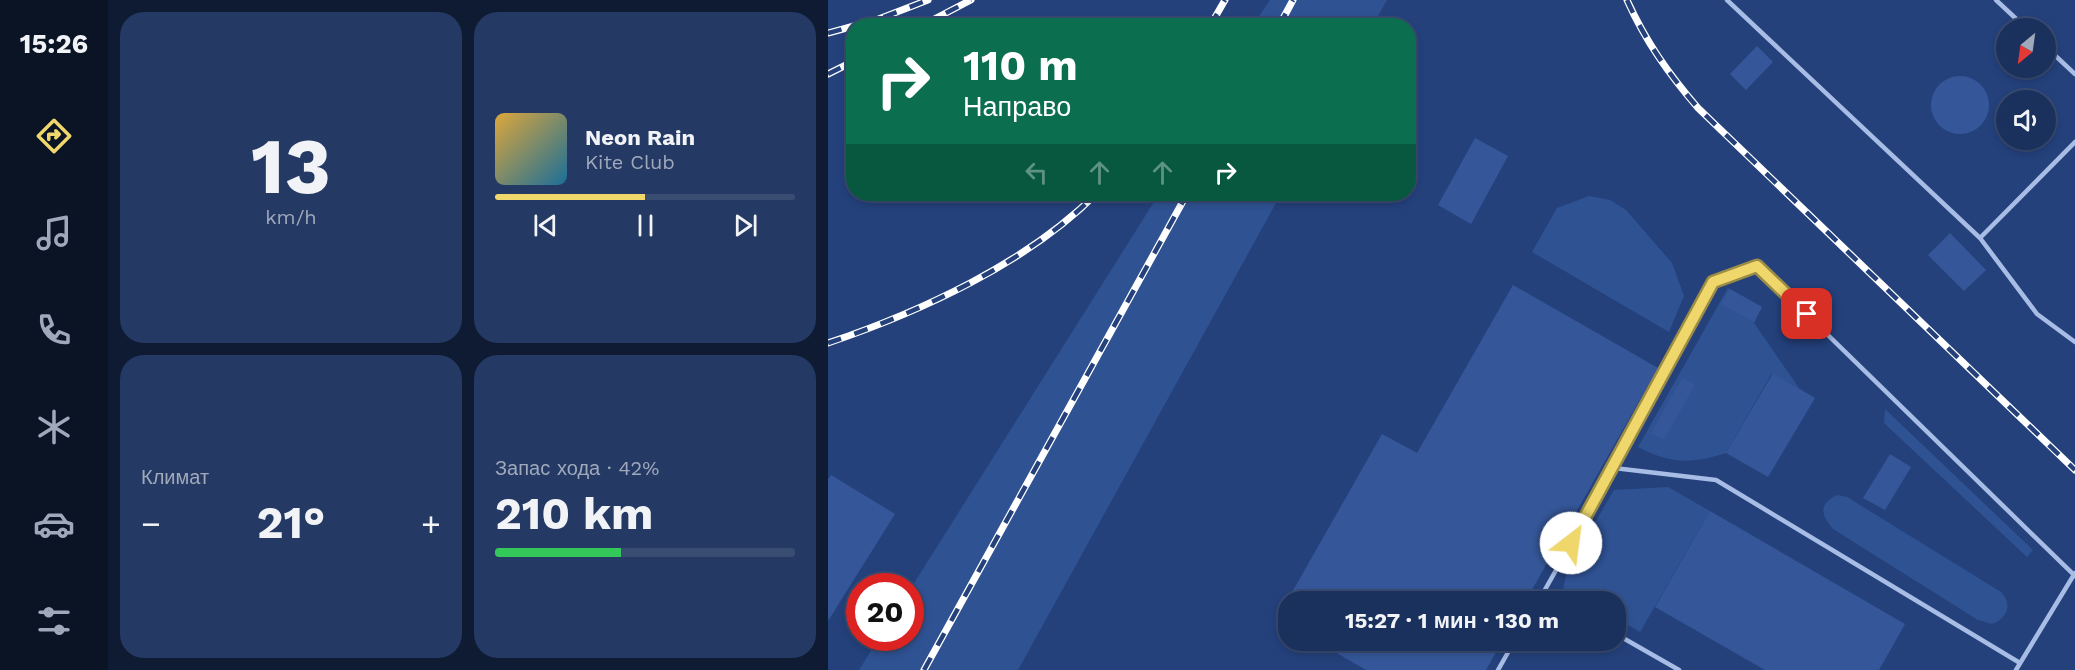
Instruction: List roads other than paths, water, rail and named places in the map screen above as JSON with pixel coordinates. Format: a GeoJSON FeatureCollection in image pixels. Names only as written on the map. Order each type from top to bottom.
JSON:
{"type":"FeatureCollection","features":[{"type":"Feature","properties":{"kind":"lane"},"geometry":{"type":"LineString","coordinates":[[1727,0],[1980,238],[2037,314],[2075,342]]}},
{"type":"Feature","properties":{"kind":"lane"},"geometry":{"type":"LineString","coordinates":[[1996,0],[2015,18]]}},
{"type":"Feature","properties":{"kind":"lane"},"geometry":{"type":"LineString","coordinates":[[2056,56],[2075,74]]}},
{"type":"Feature","properties":{"kind":"lane"},"geometry":{"type":"LineString","coordinates":[[1980,238],[2075,142]]}},
{"type":"Feature","properties":{"kind":"lane"},"geometry":{"type":"LineString","coordinates":[[1544,591],[1614,468],[1713,282],[1757,266],[2074,575],[2016,670]]}},
{"type":"Feature","properties":{"kind":"lane"},"geometry":{"type":"LineString","coordinates":[[1614,468],[1716,480],[2020,663]]}},
{"type":"Feature","properties":{"kind":"lane"},"geometry":{"type":"LineString","coordinates":[[1626,640],[1679,670]]}},
{"type":"Feature","properties":{"kind":"lane"},"geometry":{"type":"LineString","coordinates":[[1498,670],[1509,651]]}},
{"type":"Feature","properties":{"kind":"railway"},"geometry":{"type":"LineString","coordinates":[[881,18],[928,0]]}},
{"type":"Feature","properties":{"kind":"railway"},"geometry":{"type":"LineString","coordinates":[[936,18],[971,0]]}},
{"type":"Feature","properties":{"kind":"railway"},"geometry":{"type":"LineString","coordinates":[[1215,18],[1225,0]]}},
{"type":"Feature","properties":{"kind":"railway"},"geometry":{"type":"LineString","coordinates":[[1283,18],[1293,0]]}},
{"type":"Feature","properties":{"kind":"railway"},"geometry":{"type":"LineString","coordinates":[[1627,0],[1658,57],[1698,108],[2075,470]]}},
{"type":"Feature","properties":{"kind":"railway"},"geometry":{"type":"LineString","coordinates":[[828,33],[846,28]]}},
{"type":"Feature","properties":{"kind":"railway"},"geometry":{"type":"LineString","coordinates":[[828,74],[846,65]]}},
{"type":"Feature","properties":{"kind":"railway"},"geometry":{"type":"LineString","coordinates":[[828,343],[899,316],[971,283],[1038,242],[1088,201]]}},
{"type":"Feature","properties":{"kind":"railway"},"geometry":{"type":"LineString","coordinates":[[924,670],[1183,201]]}}]}
